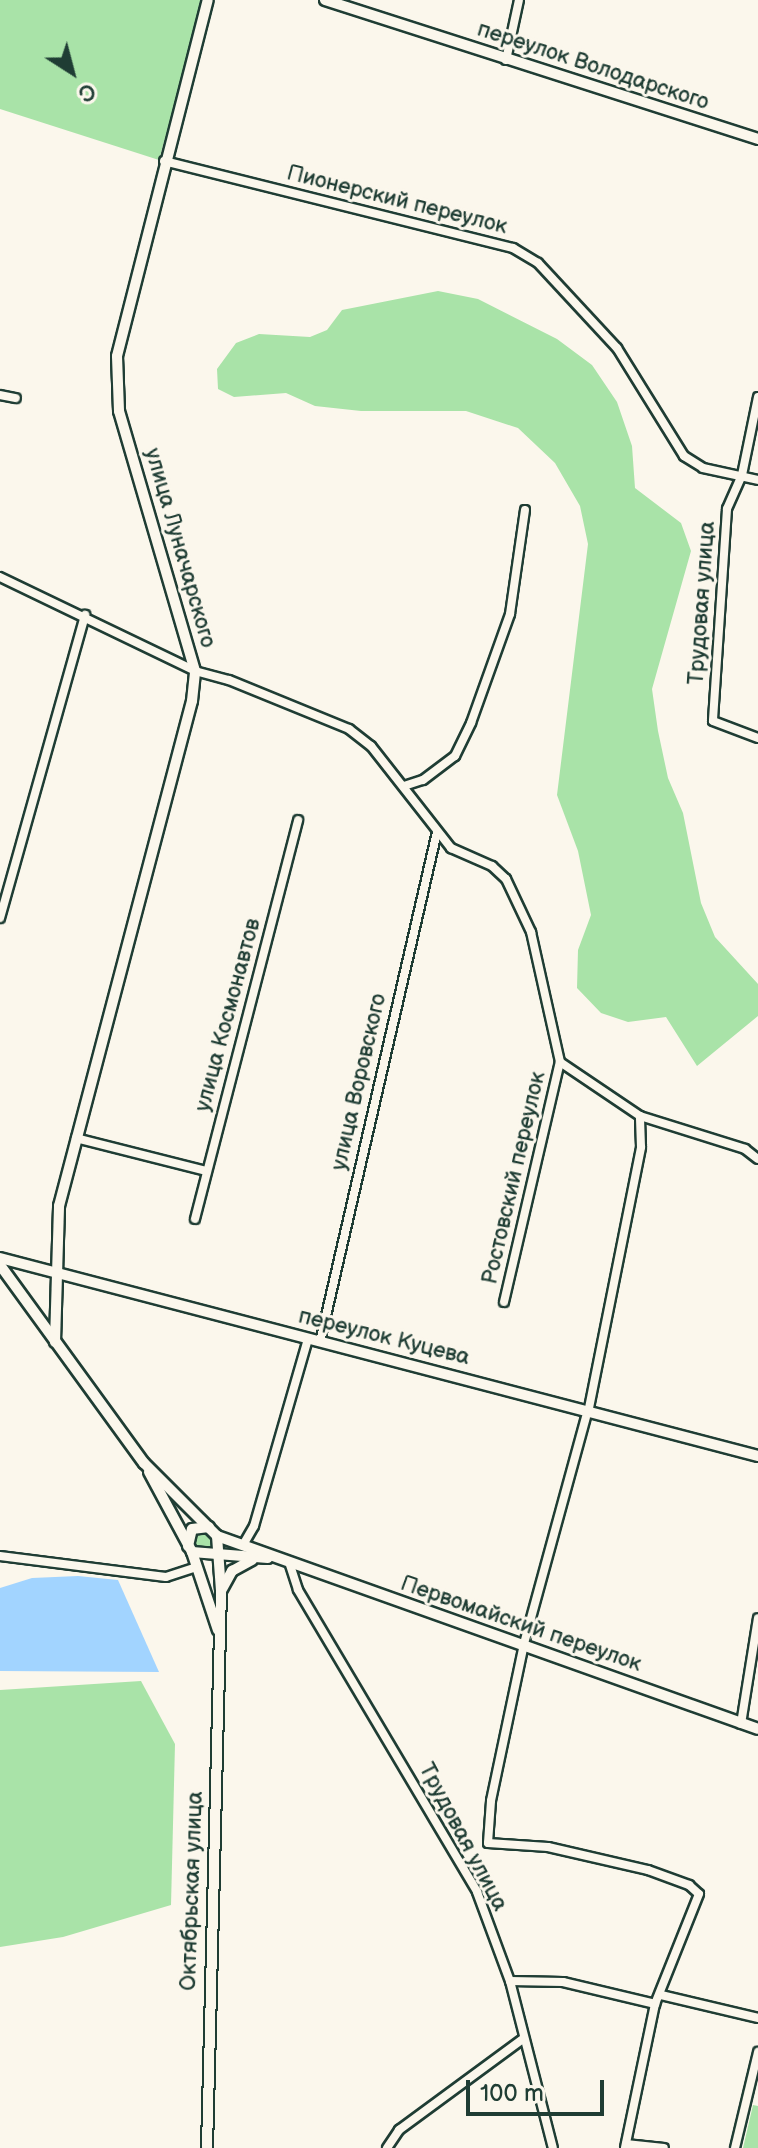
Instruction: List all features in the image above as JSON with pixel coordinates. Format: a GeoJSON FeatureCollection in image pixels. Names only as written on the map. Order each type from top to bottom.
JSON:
{"type":"FeatureCollection","features":[{"type":"Feature","properties":{"kind":"street","name":"улица Луначарского"},"geometry":{"type":"LineString","coordinates":[[55,1342],[54,1272],[59,1206],[192,701],[195,671],[119,411],[117,356],[164,161],[208,0]]}},
{"type":"Feature","properties":{"kind":"street","name":"переулок Володарского"},"geometry":{"type":"LineString","coordinates":[[325,0],[758,139]]}},
{"type":"Feature","properties":{"kind":"street"},"geometry":{"type":"LineString","coordinates":[[506,60],[519,0]]}},
{"type":"Feature","properties":{"kind":"street","name":"Пионерский переулок"},"geometry":{"type":"LineString","coordinates":[[164,161],[513,248],[538,263],[617,348],[684,456],[703,468],[758,480]]}},
{"type":"Feature","properties":{"kind":"street"},"geometry":{"type":"LineString","coordinates":[[0,395],[16,398]]}},
{"type":"Feature","properties":{"kind":"street","name":"Трудовая улица"},"geometry":{"type":"LineString","coordinates":[[758,397],[742,475],[727,509],[713,721],[758,738]]}},
{"type":"Feature","properties":{"kind":"street"},"geometry":{"type":"LineString","coordinates":[[404,786],[423,780],[455,756],[471,723],[510,614],[525,510]]}},
{"type":"Feature","properties":{"kind":"street","name":"Ростовский переулок"},"geometry":{"type":"LineString","coordinates":[[0,577],[85,615],[195,671],[229,680],[349,729],[371,746],[451,848],[492,866],[506,879],[531,932],[560,1062],[504,1302]]}},
{"type":"Feature","properties":{"kind":"street"},"geometry":{"type":"LineString","coordinates":[[0,918],[85,615]]}},
{"type":"Feature","properties":{"kind":"street","name":"улица Космонавтов"},"geometry":{"type":"LineString","coordinates":[[195,1219],[298,820]]}},
{"type":"Feature","properties":{"kind":"street","name":"улица Воровского"},"geometry":{"type":"LineString","coordinates":[[320,1342],[437,832]]}},
{"type":"Feature","properties":{"kind":"street","name":"Ростовский переулок"},"geometry":{"type":"LineString","coordinates":[[560,1062],[640,1116],[745,1149],[758,1159]]}},
{"type":"Feature","properties":{"kind":"street","name":"Трудовая улица"},"geometry":{"type":"LineString","coordinates":[[640,1116],[641,1147],[587,1413],[524,1644],[491,1801],[488,1843],[548,1847],[648,1870],[696,1889],[699,1902],[661,1995]]}},
{"type":"Feature","properties":{"kind":"street"},"geometry":{"type":"LineString","coordinates":[[76,1138],[206,1171]]}},
{"type":"Feature","properties":{"kind":"street","name":"переулок Куцева"},"geometry":{"type":"LineString","coordinates":[[0,1258],[758,1456]]}},
{"type":"Feature","properties":{"kind":"street","name":"Первомайский переулок"},"geometry":{"type":"LineString","coordinates":[[0,1265],[144,1463],[216,1541],[254,1559],[271,1558]]}},
{"type":"Feature","properties":{"kind":"street"},"geometry":{"type":"LineString","coordinates":[[243,1545],[254,1526],[308,1339]]}},
{"type":"Feature","properties":{"kind":"street","name":"Первомайский переулок"},"geometry":{"type":"LineString","coordinates":[[144,1463],[190,1550],[204,1556],[216,1541]]}},
{"type":"Feature","properties":{"kind":"street"},"geometry":{"type":"LineString","coordinates":[[190,1550],[192,1529],[216,1541]]}},
{"type":"Feature","properties":{"kind":"street","name":"Первомайский переулок"},"geometry":{"type":"LineString","coordinates":[[216,1541],[243,1545],[290,1565],[524,1644],[758,1729]]}},
{"type":"Feature","properties":{"kind":"street","name":"Октябрьская улица"},"geometry":{"type":"LineString","coordinates":[[207,2148],[221,1591],[216,1541]]}},
{"type":"Feature","properties":{"kind":"street","name":"Октябрьская улица"},"geometry":{"type":"LineString","coordinates":[[190,1550],[220,1636]]}},
{"type":"Feature","properties":{"kind":"street"},"geometry":{"type":"LineString","coordinates":[[0,1556],[166,1577],[194,1568]]}},
{"type":"Feature","properties":{"kind":"street"},"geometry":{"type":"LineString","coordinates":[[221,1591],[232,1571],[254,1559]]}},
{"type":"Feature","properties":{"kind":"street","name":"Трудовая улица"},"geometry":{"type":"LineString","coordinates":[[290,1565],[298,1590],[477,1892],[510,1981],[553,2148]]}},
{"type":"Feature","properties":{"kind":"street"},"geometry":{"type":"LineString","coordinates":[[741,1724],[758,1618]]}},
{"type":"Feature","properties":{"kind":"street"},"geometry":{"type":"LineString","coordinates":[[510,1981],[563,1982],[655,2004]]}},
{"type":"Feature","properties":{"kind":"street"},"geometry":{"type":"LineString","coordinates":[[664,2148],[626,2146],[655,2004],[661,1995],[758,2018]]}},
{"type":"Feature","properties":{"kind":"street"},"geometry":{"type":"LineString","coordinates":[[387,2146],[399,2130],[523,2039]]}},
{"type":"Feature","properties":{"kind":"street"},"geometry":{"type":"LineString","coordinates":[[735,2148],[754,2088],[758,2052]]}},
{"type":"Feature","properties":{"kind":"green space"},"geometry":{"type":"Polygon","coordinates":[[[0,0],[203,0],[159,160],[0,109],[0,0]]]}},
{"type":"Feature","properties":{"kind":"green space"},"geometry":{"type":"Polygon","coordinates":[[[438,291],[478,299],[557,339],[592,365],[617,402],[632,446],[635,488],[681,523],[691,551],[652,689],[658,731],[668,778],[683,813],[701,903],[715,937],[758,984],[758,1016],[697,1066],[666,1017],[628,1022],[601,1013],[577,988],[578,950],[591,915],[578,851],[557,795],[588,544],[580,506],[555,463],[518,428],[466,411],[361,411],[315,406],[286,393],[234,397],[218,389],[217,369],[236,343],[259,334],[310,337],[327,330],[342,310],[438,291]]]}},
{"type":"Feature","properties":{"kind":"green space"},"geometry":{"type":"Polygon","coordinates":[[[203,1530],[210,1533],[213,1540],[210,1547],[203,1550],[196,1547],[193,1540],[196,1533],[203,1530]]]}},
{"type":"Feature","properties":{"kind":"green space"},"geometry":{"type":"Polygon","coordinates":[[[141,1681],[175,1744],[171,1905],[63,1937],[0,1947],[0,1690],[141,1681]]]}},
{"type":"Feature","properties":{"kind":"green space"},"geometry":{"type":"Polygon","coordinates":[[[753,2105],[758,2106],[758,2148],[743,2148],[753,2105]]]}},
{"type":"Feature","properties":{"kind":"water"},"geometry":{"type":"Polygon","coordinates":[[[78,1576],[118,1580],[159,1672],[0,1671],[0,1588],[32,1578],[78,1576]]]}}]}
